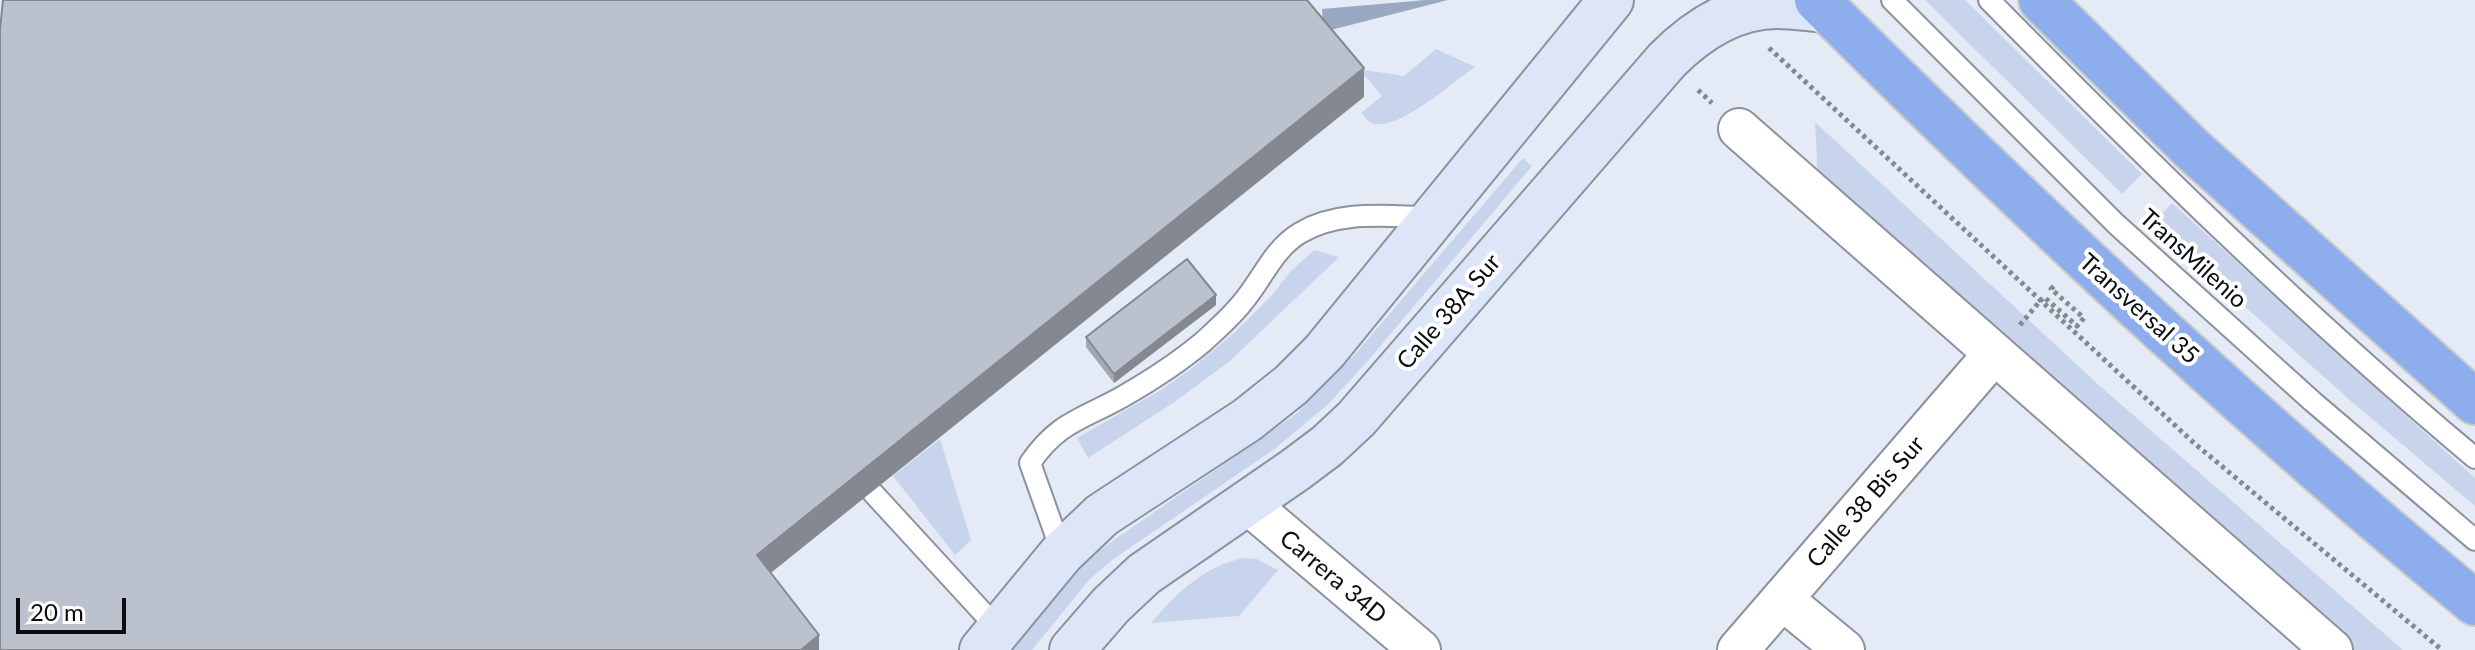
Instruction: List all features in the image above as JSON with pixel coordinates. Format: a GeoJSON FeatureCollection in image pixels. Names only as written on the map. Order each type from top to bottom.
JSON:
{"type":"FeatureCollection","features":[{"type":"Feature","properties":{"kind":"highway"},"geometry":{"type":"LineString","coordinates":[[2041,0],[2192,149],[2475,402]]}},
{"type":"Feature","properties":{"kind":"highway","name":"Transversal 35"},"geometry":{"type":"LineString","coordinates":[[1822,5],[2082,257],[2266,424],[2475,603]]}},
{"type":"Feature","properties":{"kind":"street"},"geometry":{"type":"LineString","coordinates":[[990,640],[1062,553],[1102,515],[1247,420],[1291,385],[1324,352],[1611,0]]}},
{"type":"Feature","properties":{"kind":"street","name":"Calle 38A Sur"},"geometry":{"type":"LineString","coordinates":[[1072,650],[1111,605],[1144,574],[1327,446],[1356,419],[1667,60],[1687,41],[1718,21],[1753,9],[1776,5],[1822,5]]}},
{"type":"Feature","properties":{"kind":"street"},"geometry":{"type":"LineString","coordinates":[[1739,129],[2332,650]]}},
{"type":"Feature","properties":{"kind":"street","name":"Calle 38 Bis Sur"},"geometry":{"type":"LineString","coordinates":[[1738,650],[1994,354]]}},
{"type":"Feature","properties":{"kind":"street","name":"Carrera 34D"},"geometry":{"type":"LineString","coordinates":[[1247,503],[1420,650]]}},
{"type":"Feature","properties":{"kind":"street"},"geometry":{"type":"LineString","coordinates":[[1782,599],[1844,650]]}},
{"type":"Feature","properties":{"kind":"lane","name":"TransMilenio"},"geometry":{"type":"LineString","coordinates":[[1892,0],[2116,224],[2312,401],[2475,540]]}},
{"type":"Feature","properties":{"kind":"lane","name":"TransMilenio"},"geometry":{"type":"LineString","coordinates":[[1989,0],[2179,191],[2307,310],[2475,458]]}},
{"type":"Feature","properties":{"kind":"lane"},"geometry":{"type":"LineString","coordinates":[[1062,553],[1030,463],[1044,442],[1071,421],[1120,398],[1161,373],[1203,342],[1243,303],[1276,254],[1300,233],[1334,218],[1434,217]]}},
{"type":"Feature","properties":{"kind":"lane"},"geometry":{"type":"LineString","coordinates":[[873,493],[990,640]]}},
{"type":"Feature","properties":{"kind":"path"},"geometry":{"type":"LineString","coordinates":[[1761,41],[2194,443],[2442,650]]}},
{"type":"Feature","properties":{"kind":"path"},"geometry":{"type":"LineString","coordinates":[[2040,301],[2044,297],[2077,326],[2084,318],[2051,289],[2055,285]]}},
{"type":"Feature","properties":{"kind":"shaded area"},"geometry":{"type":"Polygon","coordinates":[[[1448,0],[1323,32],[1322,9],[1448,0]]]}},
{"type":"Feature","properties":{"kind":"shaded area"},"geometry":{"type":"Polygon","coordinates":[[[1925,0],[1965,0],[2142,174],[2122,194],[1925,0]]]}},
{"type":"Feature","properties":{"kind":"shaded area"},"geometry":{"type":"Polygon","coordinates":[[[1436,49],[1475,67],[1427,103],[1399,119],[1376,124],[1361,113],[1382,96],[1359,69],[1404,76],[1436,49]]]}},
{"type":"Feature","properties":{"kind":"shaded area"},"geometry":{"type":"Polygon","coordinates":[[[1815,122],[2101,387],[2403,650],[2347,650],[1818,180],[1815,122]]]}},
{"type":"Feature","properties":{"kind":"shaded area"},"geometry":{"type":"Polygon","coordinates":[[[1523,158],[1532,166],[1328,404],[1276,448],[1112,560],[1089,580],[1032,650],[1013,650],[1077,571],[1101,549],[1296,414],[1356,353],[1523,158]]]}},
{"type":"Feature","properties":{"kind":"shaded area"},"geometry":{"type":"Polygon","coordinates":[[[2172,203],[2475,478],[2475,506],[2351,401],[2152,224],[2172,203]]]}},
{"type":"Feature","properties":{"kind":"shaded area"},"geometry":{"type":"Polygon","coordinates":[[[1314,250],[1339,257],[1231,360],[1176,401],[1088,458],[1077,438],[1161,390],[1192,368],[1235,332],[1314,250]]]}},
{"type":"Feature","properties":{"kind":"shaded area"},"geometry":{"type":"Polygon","coordinates":[[[940,439],[971,540],[955,555],[893,476],[940,439]]]}},
{"type":"Feature","properties":{"kind":"shaded area"},"geometry":{"type":"Polygon","coordinates":[[[1244,558],[1257,559],[1278,570],[1239,616],[1151,623],[1171,601],[1204,574],[1244,558]]]}},
{"type":"Feature","properties":{"kind":"building"},"geometry":{"type":"Polygon","coordinates":[[[3,0],[1307,0],[1364,68],[757,555],[819,635],[801,650],[0,650],[0,29],[3,0]]]}},
{"type":"Feature","properties":{"kind":"building"},"geometry":{"type":"Polygon","coordinates":[[[1187,259],[1216,295],[1114,374],[1086,337],[1187,259]]]}}]}
